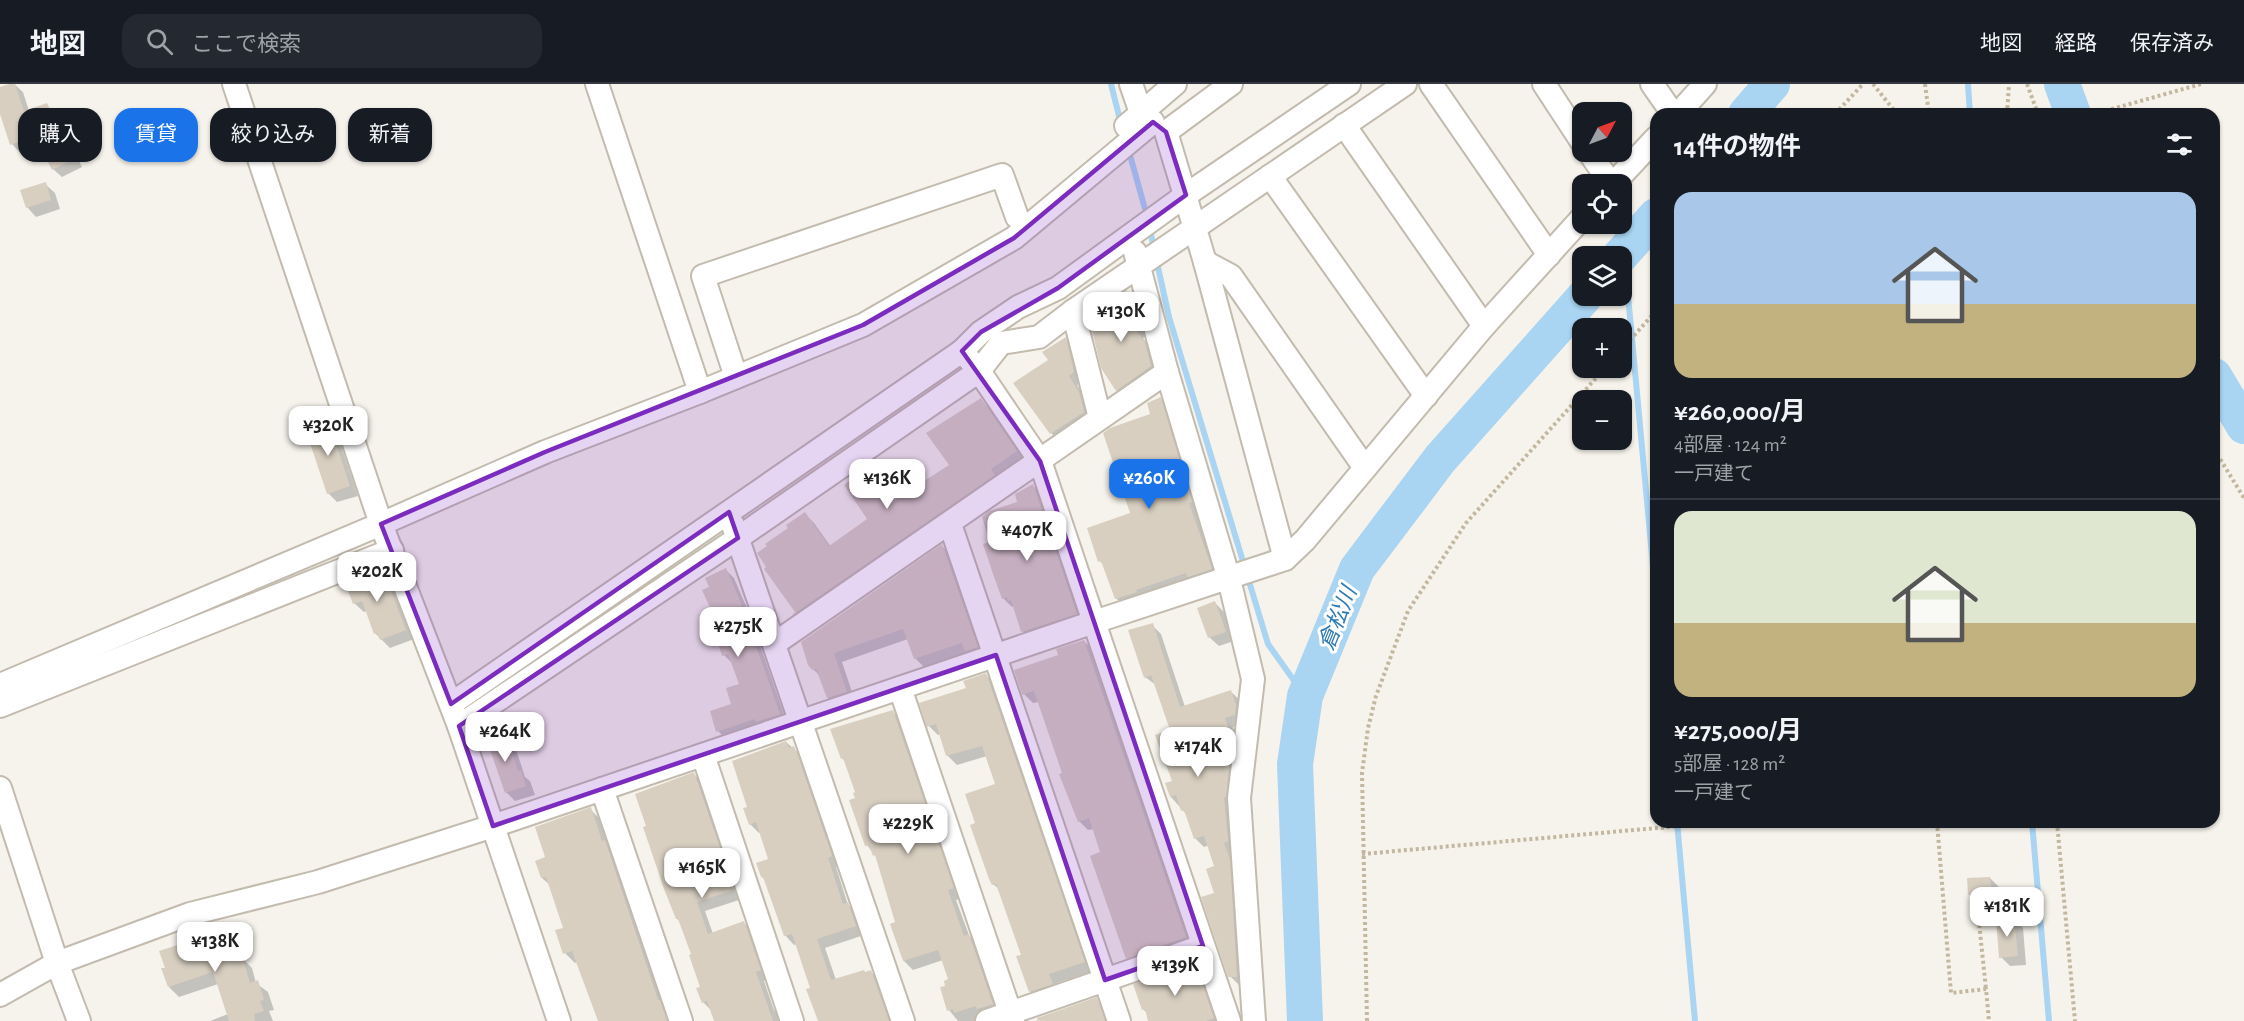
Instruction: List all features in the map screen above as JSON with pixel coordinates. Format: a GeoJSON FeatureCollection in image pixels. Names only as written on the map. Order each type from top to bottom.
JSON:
{"type":"FeatureCollection","features":[{"type":"Feature","properties":{"kind":"street"},"geometry":{"type":"LineString","coordinates":[[234,84],[381,524],[459,726],[559,1021]]}},
{"type":"Feature","properties":{"kind":"street"},"geometry":{"type":"LineString","coordinates":[[597,84],[700,392]]}},
{"type":"Feature","properties":{"kind":"street"},"geometry":{"type":"LineString","coordinates":[[1131,84],[1153,123],[1185,195],[1285,559]]}},
{"type":"Feature","properties":{"kind":"street"},"geometry":{"type":"LineString","coordinates":[[734,370],[863,325],[1014,237],[1153,123],[1175,84]]}},
{"type":"Feature","properties":{"kind":"street"},"geometry":{"type":"LineString","coordinates":[[0,685],[545,452],[700,392],[734,370],[859,310],[1017,217],[1153,123],[1231,84]]}},
{"type":"Feature","properties":{"kind":"street"},"geometry":{"type":"LineString","coordinates":[[451,704],[962,351],[981,332],[1018,307],[1058,288],[1185,195],[1349,84]]}},
{"type":"Feature","properties":{"kind":"street"},"geometry":{"type":"LineString","coordinates":[[459,726],[738,538],[979,371],[1001,343],[1038,337],[1072,311],[1405,84]]}},
{"type":"Feature","properties":{"kind":"street"},"geometry":{"type":"LineString","coordinates":[[1431,84],[1549,255]]}},
{"type":"Feature","properties":{"kind":"street"},"geometry":{"type":"LineString","coordinates":[[1544,84],[1572,127]]}},
{"type":"Feature","properties":{"kind":"street"},"geometry":{"type":"LineString","coordinates":[[1652,84],[1670,108]]}},
{"type":"Feature","properties":{"kind":"street"},"geometry":{"type":"LineString","coordinates":[[1681,108],[1705,84]]}},
{"type":"Feature","properties":{"kind":"street"},"geometry":{"type":"LineString","coordinates":[[1344,125],[1484,326]]}},
{"type":"Feature","properties":{"kind":"street"},"geometry":{"type":"LineString","coordinates":[[1622,174],[1650,144]]}},
{"type":"Feature","properties":{"kind":"street"},"geometry":{"type":"LineString","coordinates":[[734,370],[703,276],[1002,175],[1017,217]]}},
{"type":"Feature","properties":{"kind":"street"},"geometry":{"type":"LineString","coordinates":[[1270,176],[1426,396]]}},
{"type":"Feature","properties":{"kind":"street"},"geometry":{"type":"LineString","coordinates":[[0,995],[57,963],[190,914],[318,882],[493,826],[1285,559],[1305,540],[1484,326],[1572,229]]}},
{"type":"Feature","properties":{"kind":"street"},"geometry":{"type":"LineString","coordinates":[[1130,236],[1140,265],[1167,372],[1229,579],[1253,679],[1239,798],[1254,1021]]}},
{"type":"Feature","properties":{"kind":"street"},"geometry":{"type":"LineString","coordinates":[[1205,262],[1231,276],[1365,468]]}},
{"type":"Feature","properties":{"kind":"street"},"geometry":{"type":"LineString","coordinates":[[1018,307],[1038,337]]}},
{"type":"Feature","properties":{"kind":"street"},"geometry":{"type":"LineString","coordinates":[[1072,311],[1100,418]]}},
{"type":"Feature","properties":{"kind":"street"},"geometry":{"type":"LineString","coordinates":[[962,351],[979,371],[1040,460],[1230,1021]]}},
{"type":"Feature","properties":{"kind":"street"},"geometry":{"type":"LineString","coordinates":[[774,644],[1167,372]]}},
{"type":"Feature","properties":{"kind":"street"},"geometry":{"type":"LineString","coordinates":[[729,512],[903,1021]]}},
{"type":"Feature","properties":{"kind":"street"},"geometry":{"type":"LineString","coordinates":[[950,524],[1119,1021]]}},
{"type":"Feature","properties":{"kind":"street"},"geometry":{"type":"LineString","coordinates":[[0,706],[392,550]]}},
{"type":"Feature","properties":{"kind":"street"},"geometry":{"type":"LineString","coordinates":[[900,688],[1011,1017]]}},
{"type":"Feature","properties":{"kind":"street"},"geometry":{"type":"LineString","coordinates":[[703,755],[792,1021]]}},
{"type":"Feature","properties":{"kind":"street"},"geometry":{"type":"LineString","coordinates":[[0,788],[57,963],[79,1021]]}},
{"type":"Feature","properties":{"kind":"street"},"geometry":{"type":"LineString","coordinates":[[602,789],[681,1021]]}},
{"type":"Feature","properties":{"kind":"street"},"geometry":{"type":"LineString","coordinates":[[987,1021],[1011,1017],[1105,980],[1203,946]]}},
{"type":"Feature","properties":{"kind":"path"},"geometry":{"type":"LineString","coordinates":[[1841,108],[1863,84]]}},
{"type":"Feature","properties":{"kind":"path"},"geometry":{"type":"LineString","coordinates":[[1873,84],[1892,108]]}},
{"type":"Feature","properties":{"kind":"path"},"geometry":{"type":"LineString","coordinates":[[1925,84],[1928,108]]}},
{"type":"Feature","properties":{"kind":"path"},"geometry":{"type":"LineString","coordinates":[[2007,108],[2009,84]]}},
{"type":"Feature","properties":{"kind":"path"},"geometry":{"type":"LineString","coordinates":[[2027,84],[2036,108]]}},
{"type":"Feature","properties":{"kind":"path"},"geometry":{"type":"LineString","coordinates":[[2116,108],[2201,84]]}},
{"type":"Feature","properties":{"kind":"path"},"geometry":{"type":"LineString","coordinates":[[1632,338],[1650,318]]}},
{"type":"Feature","properties":{"kind":"path"},"geometry":{"type":"LineString","coordinates":[[1366,1021],[1362,773],[1368,728],[1376,696],[1408,610],[1466,523],[1596,378]]}},
{"type":"Feature","properties":{"kind":"path"},"geometry":{"type":"LineString","coordinates":[[2220,459],[2244,498]]}},
{"type":"Feature","properties":{"kind":"path"},"geometry":{"type":"LineString","coordinates":[[1362,854],[1657,828]]}},
{"type":"Feature","properties":{"kind":"path"},"geometry":{"type":"LineString","coordinates":[[1937,828],[1951,993],[1986,989]]}},
{"type":"Feature","properties":{"kind":"path"},"geometry":{"type":"LineString","coordinates":[[2058,828],[2075,1021]]}},
{"type":"Feature","properties":{"kind":"path"},"geometry":{"type":"LineString","coordinates":[[1978,913],[1989,1021]]}},
{"type":"Feature","properties":{"kind":"highlighted area"},"geometry":{"type":"Polygon","coordinates":[[[1153,122],[1166,132],[1186,195],[1058,288],[981,332],[962,351],[1040,461],[1203,946],[1105,980],[996,655],[493,826],[459,726],[738,538],[729,512],[451,704],[381,524],[545,452],[863,325],[1014,238],[1153,122]]]}},
{"type":"Feature","properties":{"kind":"building"},"geometry":{"type":"Polygon","coordinates":[[[15,84],[23,108],[18,108],[18,142],[10,145],[0,114],[0,87],[15,84]]]}},
{"type":"Feature","properties":{"kind":"building"},"geometry":{"type":"Polygon","coordinates":[[[47,103],[50,108],[33,108],[47,103]]]}},
{"type":"Feature","properties":{"kind":"building"},"geometry":{"type":"Polygon","coordinates":[[[48,162],[67,162],[52,170],[48,162]]]}},
{"type":"Feature","properties":{"kind":"building"},"geometry":{"type":"Polygon","coordinates":[[[46,182],[51,200],[26,208],[20,190],[46,182]]]}},
{"type":"Feature","properties":{"kind":"building"},"geometry":{"type":"Polygon","coordinates":[[[1126,291],[1134,301],[1140,324],[1135,328],[1145,343],[1151,366],[1116,391],[1101,368],[1091,326],[1113,310],[1108,304],[1126,291]]]}},
{"type":"Feature","properties":{"kind":"building"},"geometry":{"type":"Polygon","coordinates":[[[1066,337],[1074,372],[1069,376],[1079,392],[1084,412],[1050,434],[1013,383],[1048,360],[1042,352],[1066,337]]]}},
{"type":"Feature","properties":{"kind":"building"},"geometry":{"type":"Polygon","coordinates":[[[1161,397],[1192,502],[1189,503],[1212,569],[1188,577],[1186,573],[1115,599],[1101,561],[1098,562],[1087,528],[1130,513],[1103,433],[1110,428],[1150,414],[1147,403],[1161,397]]]}},
{"type":"Feature","properties":{"kind":"building"},"geometry":{"type":"Polygon","coordinates":[[[981,398],[1017,451],[991,469],[995,475],[791,616],[795,612],[764,569],[766,567],[757,553],[767,546],[765,544],[788,528],[786,525],[805,512],[829,546],[867,519],[844,485],[858,475],[860,478],[866,475],[887,505],[949,465],[926,433],[981,398]]]}},
{"type":"Feature","properties":{"kind":"building"},"geometry":{"type":"Polygon","coordinates":[[[328,420],[350,486],[327,494],[305,428],[328,420]]]}},
{"type":"Feature","properties":{"kind":"building"},"geometry":{"type":"Polygon","coordinates":[[[1033,484],[1077,614],[1021,632],[1011,600],[1008,601],[1007,597],[1002,599],[993,574],[983,544],[990,542],[982,517],[989,511],[1017,502],[1015,494],[1033,484]]]}},
{"type":"Feature","properties":{"kind":"building"},"geometry":{"type":"Polygon","coordinates":[[[942,544],[978,647],[965,651],[962,643],[914,659],[903,629],[834,653],[847,692],[827,698],[816,669],[812,670],[808,665],[801,642],[942,544]]]}},
{"type":"Feature","properties":{"kind":"building"},"geometry":{"type":"Polygon","coordinates":[[[382,568],[406,630],[380,640],[377,633],[374,634],[362,601],[353,604],[345,583],[382,568]]]}},
{"type":"Feature","properties":{"kind":"building"},"geometry":{"type":"Polygon","coordinates":[[[726,568],[741,603],[780,714],[756,722],[755,719],[716,732],[710,711],[731,704],[726,688],[739,684],[728,654],[722,656],[711,620],[715,619],[702,590],[709,587],[705,578],[726,568]]]}},
{"type":"Feature","properties":{"kind":"building"},"geometry":{"type":"Polygon","coordinates":[[[1215,601],[1226,632],[1208,638],[1197,608],[1215,601]]]}},
{"type":"Feature","properties":{"kind":"building"},"geometry":{"type":"Polygon","coordinates":[[[1153,623],[1180,707],[1231,690],[1236,705],[1235,715],[1225,718],[1232,740],[1230,756],[1226,758],[1229,767],[1226,797],[1224,797],[1228,841],[1224,843],[1230,859],[1237,977],[1228,977],[1201,897],[1214,893],[1206,869],[1214,866],[1204,836],[1194,839],[1176,795],[1170,797],[1165,783],[1172,781],[1155,735],[1170,730],[1151,675],[1144,678],[1128,630],[1153,623]]]}},
{"type":"Feature","properties":{"kind":"building"},"geometry":{"type":"Polygon","coordinates":[[[1084,640],[1186,937],[1126,959],[1090,856],[1100,852],[1089,818],[1078,822],[1059,774],[1062,773],[1034,691],[1022,695],[1014,670],[1058,655],[1056,649],[1084,640]]]}},
{"type":"Feature","properties":{"kind":"building"},"geometry":{"type":"Polygon","coordinates":[[[986,673],[1085,962],[1049,974],[1053,984],[1029,992],[1016,956],[1021,955],[996,884],[992,885],[989,879],[970,825],[975,823],[965,794],[995,784],[982,746],[946,756],[936,724],[927,727],[919,703],[966,688],[963,681],[986,673]]]}},
{"type":"Feature","properties":{"kind":"building"},"geometry":{"type":"Polygon","coordinates":[[[893,710],[954,888],[948,890],[964,936],[969,934],[993,1004],[977,1009],[975,1006],[954,1013],[953,1009],[947,1011],[940,987],[945,986],[944,981],[948,979],[938,950],[903,961],[890,924],[895,922],[875,855],[873,856],[869,845],[865,846],[849,800],[855,798],[853,793],[855,792],[830,729],[893,710]]]}},
{"type":"Feature","properties":{"kind":"building"},"geometry":{"type":"Polygon","coordinates":[[[505,732],[518,771],[521,770],[526,786],[505,793],[486,738],[505,732]]]}},
{"type":"Feature","properties":{"kind":"building"},"geometry":{"type":"Polygon","coordinates":[[[786,741],[789,748],[794,746],[798,756],[832,856],[828,858],[843,904],[848,902],[856,926],[817,939],[831,980],[871,970],[889,1021],[818,1021],[806,989],[810,988],[792,934],[784,936],[763,877],[761,877],[756,863],[768,859],[756,822],[749,825],[743,808],[747,807],[732,761],[786,741]]]}},
{"type":"Feature","properties":{"kind":"building"},"geometry":{"type":"Polygon","coordinates":[[[694,772],[733,886],[730,887],[731,891],[697,902],[708,934],[744,921],[761,970],[756,972],[773,1021],[714,1021],[707,1001],[702,1003],[696,988],[700,987],[689,955],[691,954],[664,889],[643,827],[646,826],[635,794],[694,772]]]}},
{"type":"Feature","properties":{"kind":"building"},"geometry":{"type":"Polygon","coordinates":[[[591,807],[602,841],[605,840],[667,1021],[598,1021],[572,951],[563,954],[555,930],[563,928],[546,877],[541,878],[535,861],[545,857],[535,827],[591,807]]]}},
{"type":"Feature","properties":{"kind":"building"},"geometry":{"type":"Polygon","coordinates":[[[1990,877],[1992,897],[1975,899],[1974,894],[1968,895],[1967,878],[1990,877]]]}},
{"type":"Feature","properties":{"kind":"building"},"geometry":{"type":"Polygon","coordinates":[[[2014,917],[2018,956],[1999,958],[1996,919],[2014,917]]]}},
{"type":"Feature","properties":{"kind":"building"},"geometry":{"type":"Polygon","coordinates":[[[223,926],[237,958],[242,956],[250,983],[258,980],[264,1000],[260,1001],[264,1011],[254,1014],[255,1021],[229,1021],[213,972],[168,987],[161,968],[165,968],[159,951],[208,935],[207,933],[223,926]]]}},
{"type":"Feature","properties":{"kind":"building"},"geometry":{"type":"Polygon","coordinates":[[[1195,963],[1214,1018],[1206,1021],[1148,1021],[1133,984],[1195,963]]]}},
{"type":"Feature","properties":{"kind":"building"},"geometry":{"type":"Polygon","coordinates":[[[1097,997],[1105,1021],[1038,1021],[1037,1018],[1097,997]]]}},
{"type":"Feature","properties":{"kind":"waterway"},"geometry":{"type":"LineString","coordinates":[[1111,84],[1121,124]]}},
{"type":"Feature","properties":{"kind":"waterway","name":"倉松川"},"geometry":{"type":"LineString","coordinates":[[1751,108],[1772,84]]}},
{"type":"Feature","properties":{"kind":"waterway"},"geometry":{"type":"LineString","coordinates":[[1968,84],[1970,108]]}},
{"type":"Feature","properties":{"kind":"waterway"},"geometry":{"type":"LineString","coordinates":[[2062,84],[2071,108]]}},
{"type":"Feature","properties":{"kind":"waterway"},"geometry":{"type":"LineString","coordinates":[[1128,148],[1147,216]]}},
{"type":"Feature","properties":{"kind":"waterway","name":"倉松川"},"geometry":{"type":"LineString","coordinates":[[1629,246],[1650,223]]}},
{"type":"Feature","properties":{"kind":"waterway"},"geometry":{"type":"LineString","coordinates":[[1149,226],[1154,248]]}},
{"type":"Feature","properties":{"kind":"waterway"},"geometry":{"type":"LineString","coordinates":[[1156,258],[1169,317],[1268,644],[1305,696]]}},
{"type":"Feature","properties":{"kind":"waterway","name":"倉松川"},"geometry":{"type":"LineString","coordinates":[[1305,1021],[1295,764],[1305,696],[1357,569],[1440,459],[1576,306]]}},
{"type":"Feature","properties":{"kind":"waterway"},"geometry":{"type":"LineString","coordinates":[[1629,306],[1650,534]]}},
{"type":"Feature","properties":{"kind":"waterway"},"geometry":{"type":"LineString","coordinates":[[2220,386],[2244,426]]}},
{"type":"Feature","properties":{"kind":"waterway"},"geometry":{"type":"LineString","coordinates":[[1678,828],[1695,1021]]}},
{"type":"Feature","properties":{"kind":"waterway"},"geometry":{"type":"LineString","coordinates":[[2033,828],[2049,1021]]}}]}
